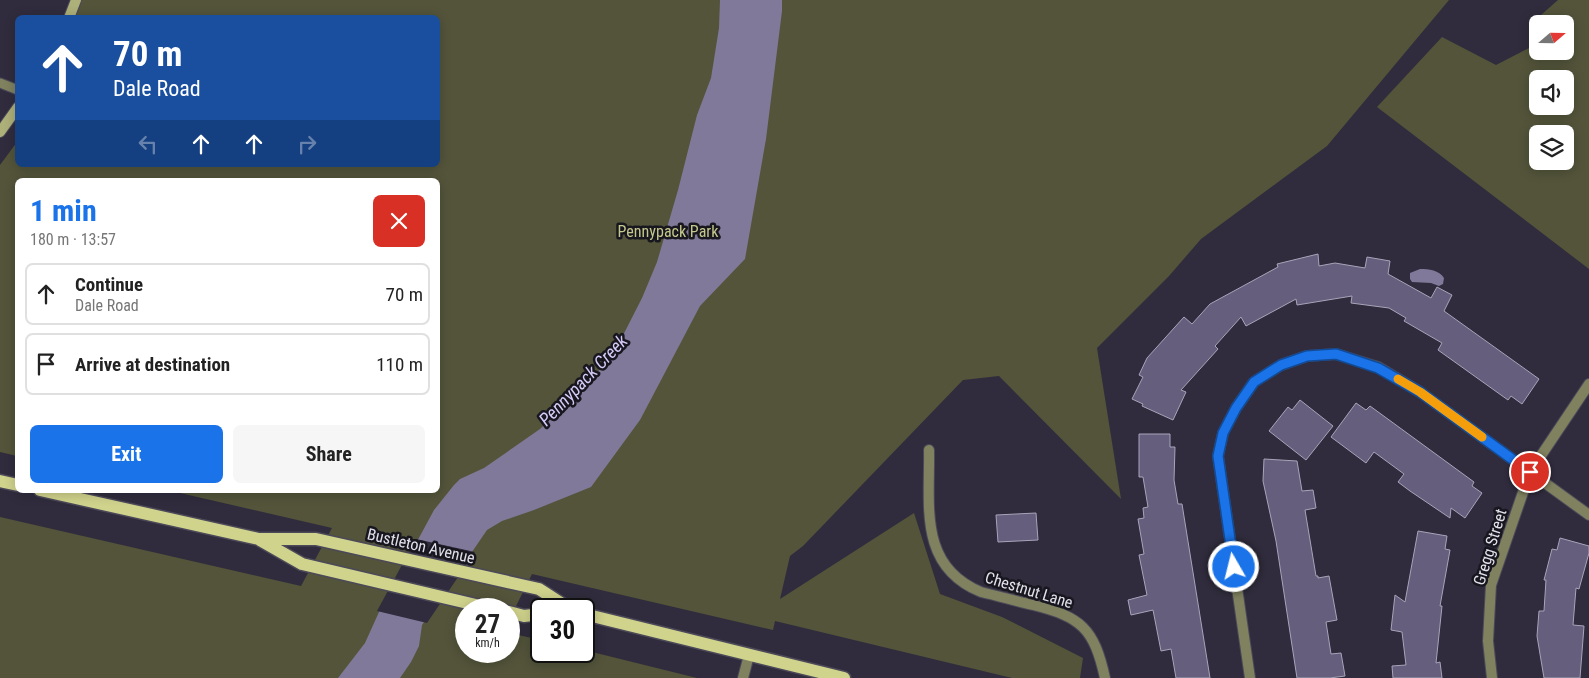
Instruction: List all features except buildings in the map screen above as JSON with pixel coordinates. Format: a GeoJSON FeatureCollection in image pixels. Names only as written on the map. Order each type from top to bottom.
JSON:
{"type":"FeatureCollection","features":[{"type":"Feature","properties":{"kind":"main road"},"geometry":{"type":"LineString","coordinates":[[0,481],[15,484]]}},
{"type":"Feature","properties":{"kind":"main road","name":"Bustleton Avenue"},"geometry":{"type":"LineString","coordinates":[[53,493],[259,539],[316,539],[539,589],[553,598]]}},
{"type":"Feature","properties":{"kind":"main road","name":"Bustleton Avenue"},"geometry":{"type":"LineString","coordinates":[[259,539],[302,564],[455,600]]}},
{"type":"Feature","properties":{"kind":"main road"},"geometry":{"type":"LineString","coordinates":[[595,617],[844,678]]}},
{"type":"Feature","properties":{"kind":"street"},"geometry":{"type":"LineString","coordinates":[[70,15],[76,0]]}},
{"type":"Feature","properties":{"kind":"street"},"geometry":{"type":"LineString","coordinates":[[0,132],[15,111]]}},
{"type":"Feature","properties":{"kind":"street"},"geometry":{"type":"LineString","coordinates":[[1250,678],[1218,456],[1223,433],[1236,408],[1254,382],[1281,365],[1307,356],[1336,354],[1378,368],[1420,392],[1589,515]]}},
{"type":"Feature","properties":{"kind":"street","name":"Gregg Street"},"geometry":{"type":"LineString","coordinates":[[1492,678],[1488,641],[1491,586],[1530,472],[1589,384]]}},
{"type":"Feature","properties":{"kind":"street","name":"Chestnut Lane"},"geometry":{"type":"LineString","coordinates":[[930,450],[930,529],[941,561],[950,572],[968,587],[1060,612],[1074,619],[1084,628],[1092,640],[1098,652],[1105,678]]}},
{"type":"Feature","properties":{"kind":"street"},"geometry":{"type":"LineString","coordinates":[[743,678],[749,655]]}},
{"type":"Feature","properties":{"kind":"lane"},"geometry":{"type":"LineString","coordinates":[[0,83],[15,89]]}},
{"type":"Feature","properties":{"kind":"green space","name":"Pennypack Park"},"geometry":{"type":"Polygon","coordinates":[[[79,0],[1449,0],[1327,146],[1201,239],[1169,276],[1097,348],[1121,499],[999,376],[963,380],[803,546],[790,556],[780,599],[914,513],[940,594],[1002,617],[1083,658],[1080,678],[1012,678],[775,621],[773,630],[532,574],[520,598],[455,598],[455,663],[520,663],[520,635],[530,638],[530,663],[595,663],[595,653],[697,678],[0,678],[0,517],[301,586],[332,528],[180,493],[440,493],[440,178],[15,178],[15,456],[0,452],[0,165],[15,145],[15,167],[440,167],[440,15],[75,15],[79,0]]]}},
{"type":"Feature","properties":{"kind":"green space"},"geometry":{"type":"Polygon","coordinates":[[[1558,0],[1589,0],[1589,269],[1377,107],[1442,37],[1496,65],[1529,48],[1529,60],[1574,60],[1574,15],[1541,15],[1558,0]]]}},
{"type":"Feature","properties":{"kind":"shaded area"},"geometry":{"type":"Polygon","coordinates":[[[720,0],[782,0],[766,139],[745,259],[700,306],[640,420],[591,487],[502,521],[487,530],[422,625],[419,646],[400,678],[338,678],[365,643],[379,612],[434,510],[454,485],[460,479],[484,468],[540,429],[591,380],[615,351],[642,298],[657,262],[697,115],[711,78],[719,28],[720,0]]]}},
{"type":"Feature","properties":{"kind":"shaded area"},"geometry":{"type":"Polygon","coordinates":[[[1420,269],[1439,273],[1444,278],[1443,284],[1439,286],[1431,283],[1412,282],[1410,273],[1420,269]]]}},
{"type":"Feature","properties":{"kind":"pier"},"geometry":{"type":"Polygon","coordinates":[[[416,539],[475,552],[427,623],[377,611],[416,539]]]}},
{"type":"Feature","properties":{"kind":"slow traffic"},"geometry":{"type":"LineString","coordinates":[[1398,379],[1420,392],[1482,437]]}},
{"type":"Feature","properties":{"kind":"route"},"geometry":{"type":"LineString","coordinates":[[1234,567],[1218,456],[1223,433],[1236,408],[1254,382],[1281,365],[1307,356],[1336,354],[1378,368],[1420,392],[1530,472]]}},
{"type":"Feature","properties":{"kind":"water label","name":"Pennypack Creek"},"geometry":{"type":"Point","coordinates":[583,380]}}]}
